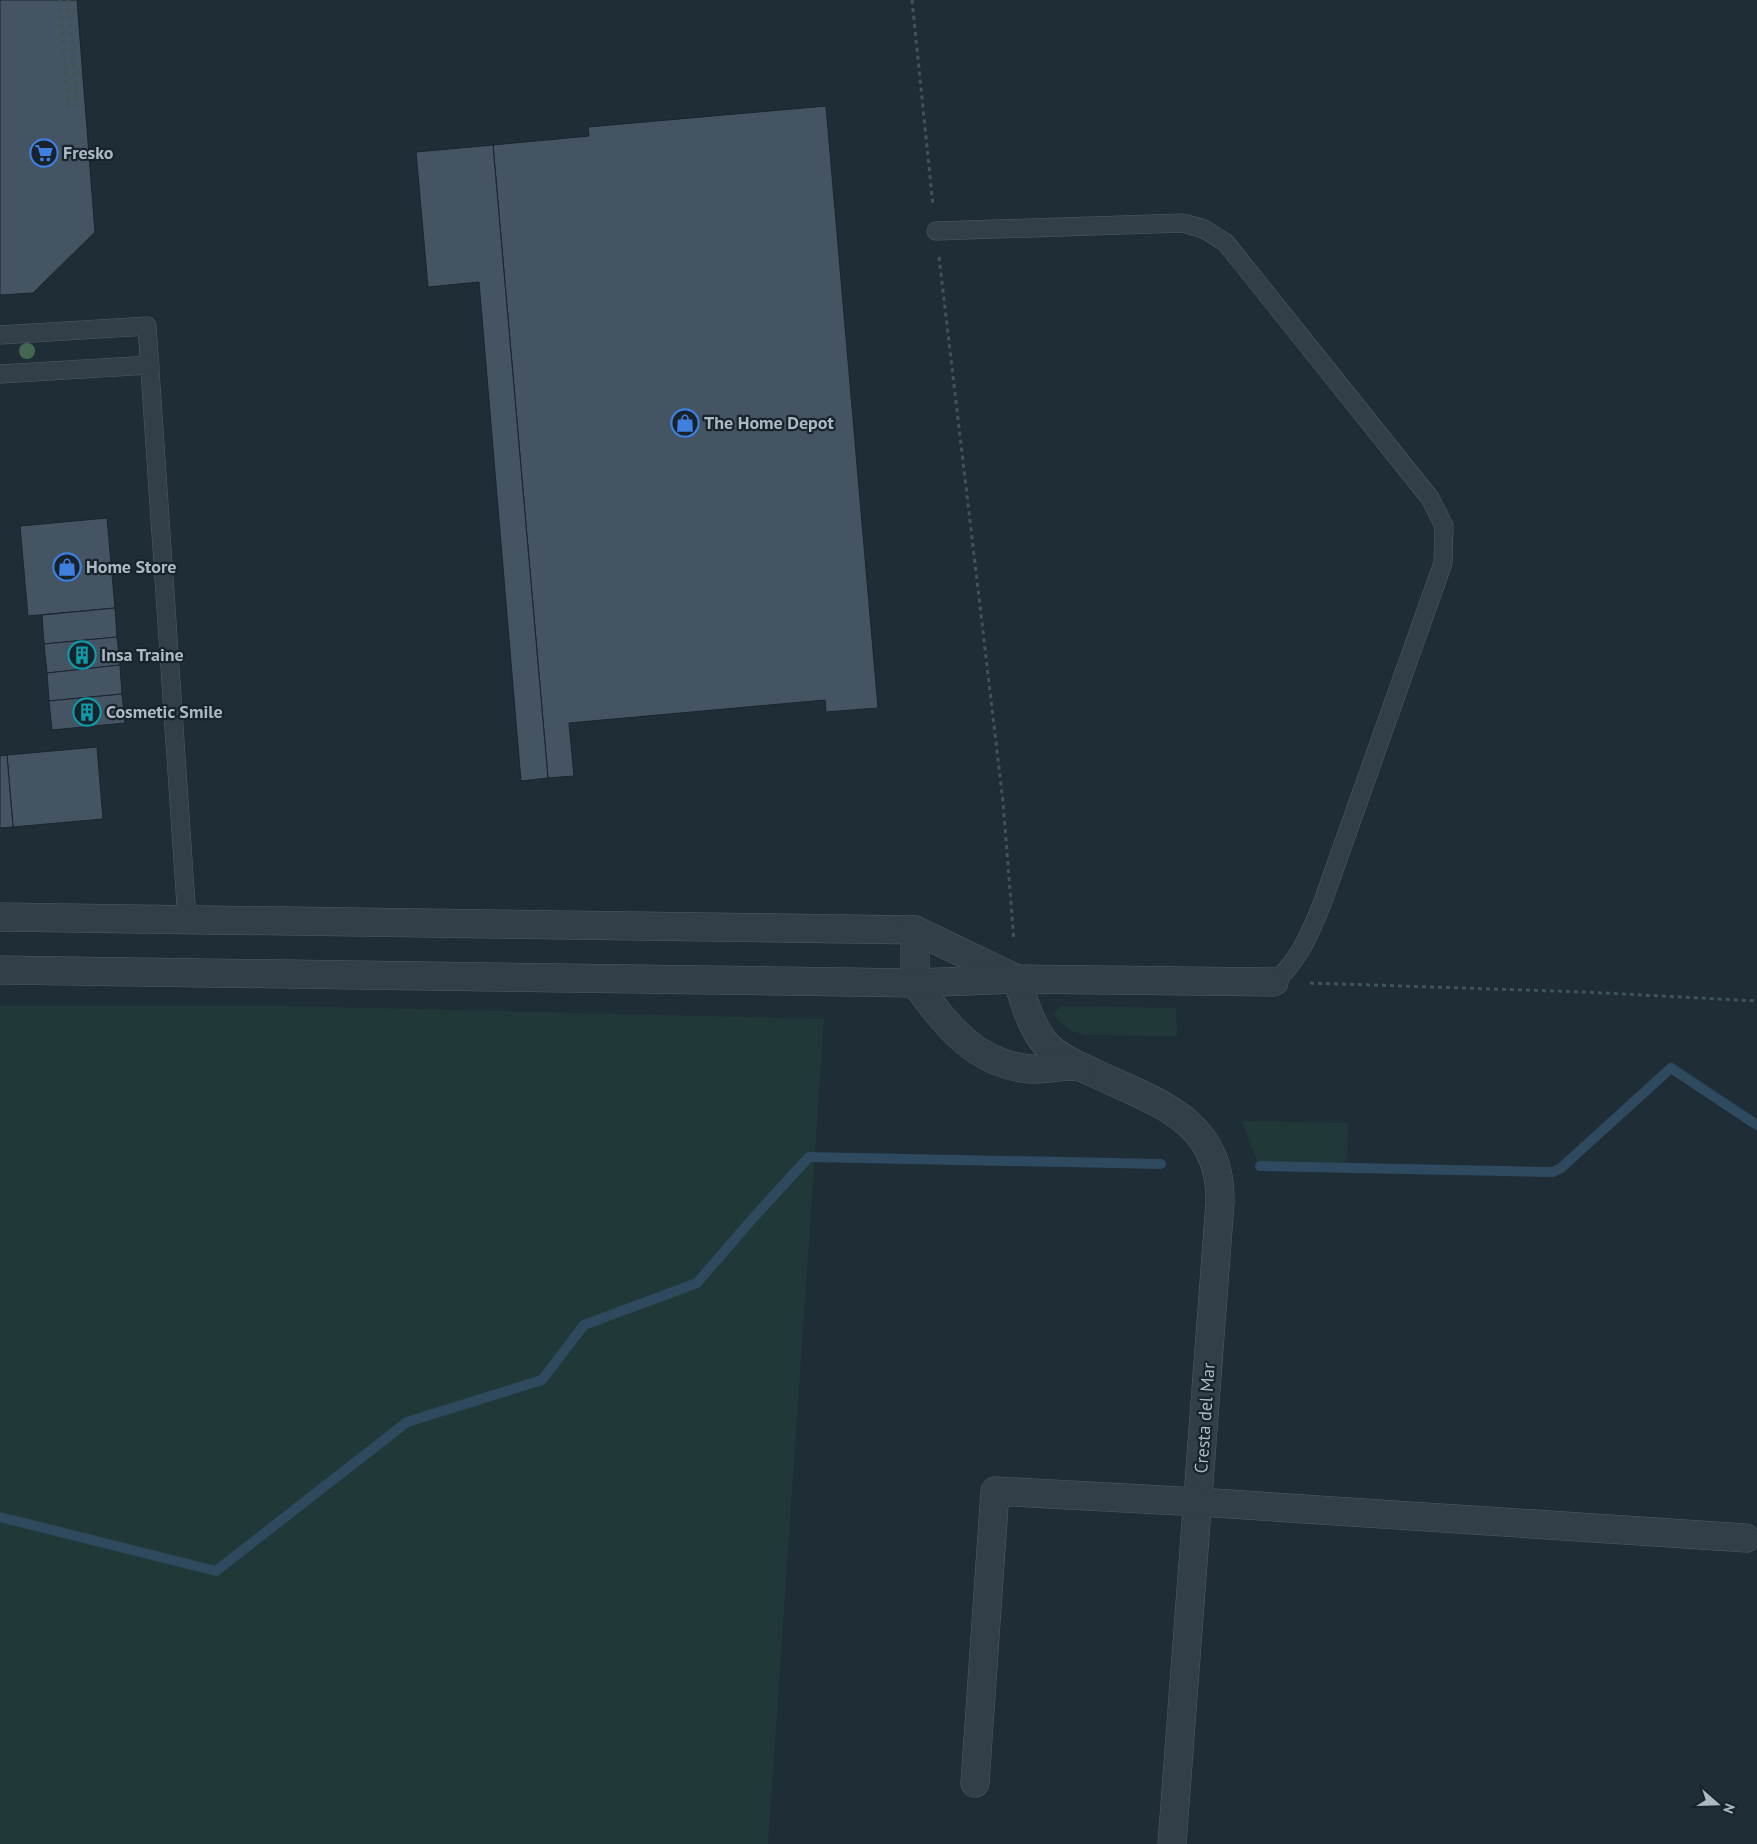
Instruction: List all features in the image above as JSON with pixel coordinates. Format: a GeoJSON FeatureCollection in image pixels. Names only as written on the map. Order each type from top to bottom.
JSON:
{"type":"FeatureCollection","features":[{"type":"Feature","properties":{"kind":"street"},"geometry":{"type":"LineString","coordinates":[[0,917],[915,930],[1017,979]]}},
{"type":"Feature","properties":{"kind":"street"},"geometry":{"type":"LineString","coordinates":[[915,930],[915,983],[962,1040],[992,1058],[1020,1068],[1081,1067]]}},
{"type":"Feature","properties":{"kind":"street"},"geometry":{"type":"LineString","coordinates":[[0,970],[915,983],[1017,979],[1274,982]]}},
{"type":"Feature","properties":{"kind":"street","name":"Cresta del Mar"},"geometry":{"type":"LineString","coordinates":[[1017,979],[1030,1019],[1044,1041],[1053,1050],[1081,1067],[1178,1114],[1200,1135],[1215,1160],[1220,1186],[1199,1502],[1172,1844]]}},
{"type":"Feature","properties":{"kind":"street"},"geometry":{"type":"LineString","coordinates":[[975,1783],[996,1491],[1199,1502],[1746,1538]]}},
{"type":"Feature","properties":{"kind":"lane"},"geometry":{"type":"LineString","coordinates":[[936,231],[1183,223],[1204,229],[1226,243],[1430,498],[1444,526],[1443,563],[1322,904],[1301,951],[1288,970],[1274,982]]}},
{"type":"Feature","properties":{"kind":"lane"},"geometry":{"type":"LineString","coordinates":[[0,335],[147,326],[187,920]]}},
{"type":"Feature","properties":{"kind":"lane"},"geometry":{"type":"LineString","coordinates":[[0,374],[150,365]]}},
{"type":"Feature","properties":{"kind":"path"},"geometry":{"type":"LineString","coordinates":[[60,0],[68,107]]}},
{"type":"Feature","properties":{"kind":"path"},"geometry":{"type":"LineString","coordinates":[[68,0],[76,106]]}},
{"type":"Feature","properties":{"kind":"path"},"geometry":{"type":"LineString","coordinates":[[912,0],[936,231],[1002,802],[1017,979]]}},
{"type":"Feature","properties":{"kind":"path"},"geometry":{"type":"LineString","coordinates":[[1274,982],[1585,992],[1757,1001]]}},
{"type":"Feature","properties":{"kind":"green space"},"geometry":{"type":"Polygon","coordinates":[[[0,1006],[290,1006],[824,1019],[768,1844],[0,1844],[0,1006]]]}},
{"type":"Feature","properties":{"kind":"green space"},"geometry":{"type":"Polygon","coordinates":[[[1061,1006],[1176,1008],[1177,1036],[1085,1035],[1072,1031],[1057,1020],[1054,1013],[1061,1006]]]}},
{"type":"Feature","properties":{"kind":"green space"},"geometry":{"type":"Polygon","coordinates":[[[1242,1121],[1348,1123],[1347,1163],[1257,1161],[1242,1121]]]}},
{"type":"Feature","properties":{"kind":"building"},"geometry":{"type":"Polygon","coordinates":[[[0,0],[77,0],[90,170],[8,177],[0,77],[0,0]]]}},
{"type":"Feature","properties":{"kind":"building","name":"Fresko"},"geometry":{"type":"Polygon","coordinates":[[[0,0],[77,0],[95,232],[33,293],[0,295],[0,0]]]}},
{"type":"Feature","properties":{"kind":"building","name":"The Home Depot"},"geometry":{"type":"Polygon","coordinates":[[[826,106],[878,708],[826,712],[825,700],[569,723],[574,776],[548,778],[493,145],[589,136],[588,127],[826,106]]]}},
{"type":"Feature","properties":{"kind":"building"},"geometry":{"type":"Polygon","coordinates":[[[493,145],[548,778],[521,781],[479,282],[428,287],[416,152],[493,145]]]}},
{"type":"Feature","properties":{"kind":"building","name":"Home Store"},"geometry":{"type":"Polygon","coordinates":[[[107,518],[115,608],[28,616],[20,526],[107,518]]]}},
{"type":"Feature","properties":{"kind":"building"},"geometry":{"type":"Polygon","coordinates":[[[115,608],[117,637],[44,644],[42,615],[115,608]]]}},
{"type":"Feature","properties":{"kind":"building","name":"Insa Traine"},"geometry":{"type":"Polygon","coordinates":[[[117,637],[120,665],[47,673],[44,644],[117,637]]]}},
{"type":"Feature","properties":{"kind":"building"},"geometry":{"type":"Polygon","coordinates":[[[120,665],[122,694],[49,701],[47,673],[120,665]]]}},
{"type":"Feature","properties":{"kind":"building","name":"Cosmetic Smile"},"geometry":{"type":"Polygon","coordinates":[[[122,694],[125,723],[52,730],[49,701],[122,694]]]}},
{"type":"Feature","properties":{"kind":"building"},"geometry":{"type":"Polygon","coordinates":[[[97,747],[103,819],[13,827],[7,755],[97,747]]]}},
{"type":"Feature","properties":{"kind":"building"},"geometry":{"type":"Polygon","coordinates":[[[7,755],[13,827],[0,828],[0,756],[7,755]]]}},
{"type":"Feature","properties":{"kind":"waterway"},"geometry":{"type":"LineString","coordinates":[[1260,1166],[1553,1172],[1561,1168],[1671,1068],[1757,1125]]}},
{"type":"Feature","properties":{"kind":"waterway"},"geometry":{"type":"LineString","coordinates":[[0,1517],[216,1571],[407,1422],[542,1380],[584,1325],[697,1283],[809,1157],[1161,1164]]}},
{"type":"Feature","properties":{"kind":"place","name":"Fresko"},"geometry":{"type":"Point","coordinates":[44,153]}},
{"type":"Feature","properties":{"kind":"place","name":"The Home Depot"},"geometry":{"type":"Point","coordinates":[685,423]}},
{"type":"Feature","properties":{"kind":"place","name":"Home Store"},"geometry":{"type":"Point","coordinates":[67,567]}},
{"type":"Feature","properties":{"kind":"place","name":"Insa Traine"},"geometry":{"type":"Point","coordinates":[82,655]}},
{"type":"Feature","properties":{"kind":"place","name":"Cosmetic Smile"},"geometry":{"type":"Point","coordinates":[87,712]}}]}
